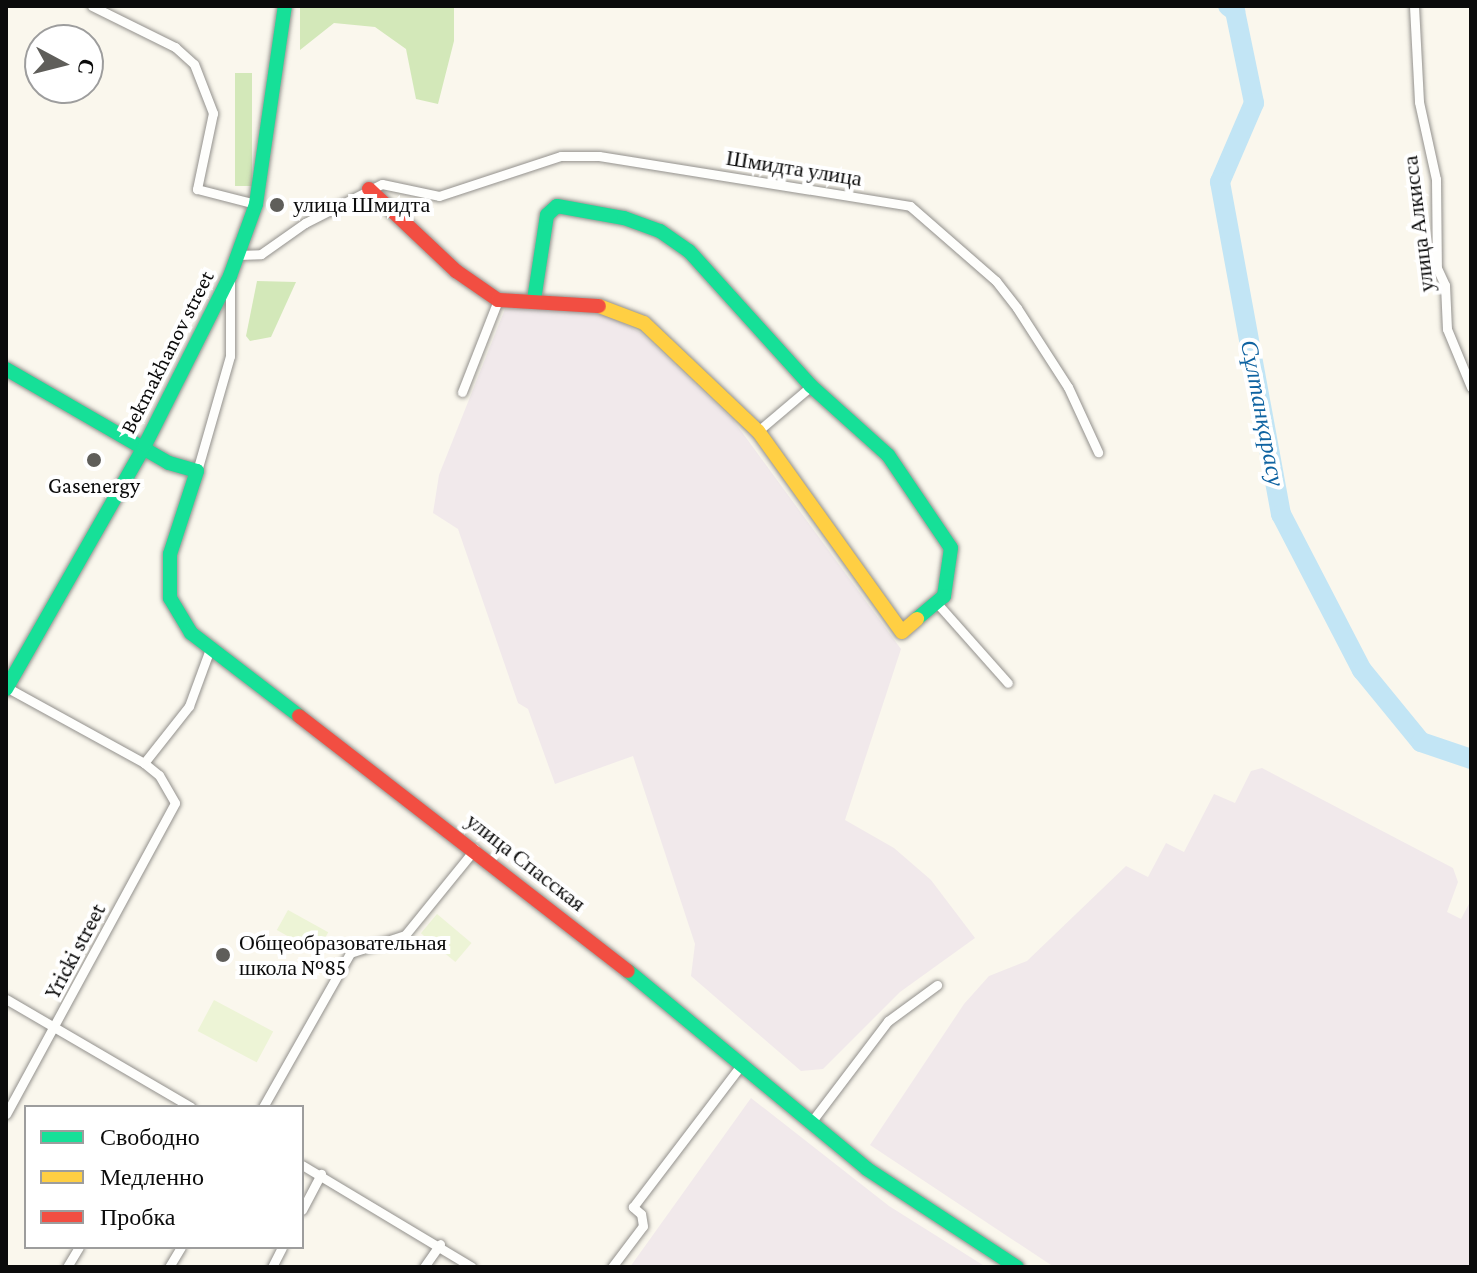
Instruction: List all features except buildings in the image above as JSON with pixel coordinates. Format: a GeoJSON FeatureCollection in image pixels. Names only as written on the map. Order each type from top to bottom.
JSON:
{"type":"FeatureCollection","features":[{"type":"Feature","properties":{"kind":"street"},"geometry":{"type":"LineString","coordinates":[[92,6],[175,47],[194,64],[213,113],[197,189],[256,204]]}},
{"type":"Feature","properties":{"kind":"street","name":"Bekmakhanov street"},"geometry":{"type":"LineString","coordinates":[[6,688],[145,445],[230,276],[256,204],[278,80],[285,6]]}},
{"type":"Feature","properties":{"kind":"street","name":"улица Алкисса"},"geometry":{"type":"LineString","coordinates":[[1414,6],[1417,89],[1436,179],[1437,268],[1445,285],[1447,329],[1471,387]]}},
{"type":"Feature","properties":{"kind":"street","name":"Шмидта улица"},"geometry":{"type":"LineString","coordinates":[[369,189],[392,184],[439,196],[561,156],[599,156],[910,206],[996,281],[1017,308],[1068,387],[1098,452]]}},
{"type":"Feature","properties":{"kind":"street"},"geometry":{"type":"LineString","coordinates":[[238,255],[261,254],[369,189],[456,271],[498,300],[534,300],[627,313],[758,431],[902,632],[944,596],[951,548],[888,455],[811,386],[689,251],[660,231],[624,218],[557,206],[547,215],[534,300]]}},
{"type":"Feature","properties":{"kind":"street"},"geometry":{"type":"LineString","coordinates":[[6,369],[145,445],[169,463],[197,471],[230,356],[230,276]]}},
{"type":"Feature","properties":{"kind":"street"},"geometry":{"type":"LineString","coordinates":[[462,392],[498,300]]}},
{"type":"Feature","properties":{"kind":"street"},"geometry":{"type":"LineString","coordinates":[[758,431],[811,386]]}},
{"type":"Feature","properties":{"kind":"street","name":"улица Спасская"},"geometry":{"type":"LineString","coordinates":[[197,471],[170,554],[168,580],[178,616],[210,649],[267,686],[475,849],[812,1121],[867,1169],[1017,1267]]}},
{"type":"Feature","properties":{"kind":"street"},"geometry":{"type":"LineString","coordinates":[[936,602],[1008,683]]}},
{"type":"Feature","properties":{"kind":"street"},"geometry":{"type":"LineString","coordinates":[[6,688],[144,763],[189,706],[210,649]]}},
{"type":"Feature","properties":{"kind":"street","name":"Yricki street"},"geometry":{"type":"LineString","coordinates":[[6,1114],[175,803],[159,775],[144,763]]}},
{"type":"Feature","properties":{"kind":"street"},"geometry":{"type":"LineString","coordinates":[[264,1105],[350,953],[405,935],[475,849]]}},
{"type":"Feature","properties":{"kind":"street"},"geometry":{"type":"LineString","coordinates":[[812,1121],[888,1021],[937,985]]}},
{"type":"Feature","properties":{"kind":"street"},"geometry":{"type":"LineString","coordinates":[[6,999],[187,1105]]}},
{"type":"Feature","properties":{"kind":"street"},"geometry":{"type":"LineString","coordinates":[[612,1267],[643,1226],[641,1214],[633,1207],[742,1064]]}},
{"type":"Feature","properties":{"kind":"street"},"geometry":{"type":"LineString","coordinates":[[164,1105],[170,1096]]}},
{"type":"Feature","properties":{"kind":"street"},"geometry":{"type":"LineString","coordinates":[[304,1166],[440,1244],[472,1267]]}},
{"type":"Feature","properties":{"kind":"street"},"geometry":{"type":"LineString","coordinates":[[304,1206],[321,1174]]}},
{"type":"Feature","properties":{"kind":"street"},"geometry":{"type":"LineString","coordinates":[[424,1267],[440,1244]]}},
{"type":"Feature","properties":{"kind":"street"},"geometry":{"type":"LineString","coordinates":[[67,1267],[78,1249]]}},
{"type":"Feature","properties":{"kind":"street"},"geometry":{"type":"LineString","coordinates":[[169,1267],[180,1249]]}},
{"type":"Feature","properties":{"kind":"street"},"geometry":{"type":"LineString","coordinates":[[272,1267],[281,1249]]}},
{"type":"Feature","properties":{"kind":"shaded area"},"geometry":{"type":"Polygon","coordinates":[[[532,306],[606,314],[641,333],[733,420],[901,649],[845,820],[894,848],[931,880],[975,938],[900,992],[823,1069],[801,1071],[691,976],[695,944],[633,756],[555,784],[528,709],[518,703],[458,529],[433,513],[439,475],[505,309],[532,306]]]}},
{"type":"Feature","properties":{"kind":"shaded area"},"geometry":{"type":"Polygon","coordinates":[[[1262,768],[1453,868],[1458,882],[1447,912],[1461,919],[1471,900],[1471,1267],[1054,1267],[870,1145],[964,1004],[989,976],[1027,961],[1126,866],[1148,877],[1166,843],[1184,852],[1214,794],[1235,803],[1251,771],[1262,768]]]}},
{"type":"Feature","properties":{"kind":"shaded area"},"geometry":{"type":"Polygon","coordinates":[[[751,1098],[889,1206],[986,1267],[630,1267],[751,1098]]]}},
{"type":"Feature","properties":{"kind":"green space"},"geometry":{"type":"Polygon","coordinates":[[[300,6],[454,6],[454,41],[438,104],[416,99],[406,49],[375,27],[334,23],[300,50],[300,6]]]}},
{"type":"Feature","properties":{"kind":"green space"},"geometry":{"type":"Polygon","coordinates":[[[235,73],[252,73],[252,186],[235,186],[235,73]]]}},
{"type":"Feature","properties":{"kind":"green space"},"geometry":{"type":"Polygon","coordinates":[[[257,281],[296,282],[271,337],[250,341],[246,336],[257,281]]]}},
{"type":"Feature","properties":{"kind":"green space"},"geometry":{"type":"Polygon","coordinates":[[[288,910],[328,932],[317,952],[277,930],[288,910]]]}},
{"type":"Feature","properties":{"kind":"green space"},"geometry":{"type":"Polygon","coordinates":[[[437,914],[471,943],[455,962],[421,933],[437,914]]]}},
{"type":"Feature","properties":{"kind":"green space"},"geometry":{"type":"Polygon","coordinates":[[[214,1000],[273,1031],[257,1062],[198,1031],[214,1000]]]}},
{"type":"Feature","properties":{"kind":"waterway","name":"Сұлтанқарасу"},"geometry":{"type":"LineString","coordinates":[[1228,6],[1235,11],[1254,103],[1220,182],[1281,514],[1362,670],[1421,742],[1471,759]]}},
{"type":"Feature","properties":{"kind":"traffic: fast"},"geometry":{"type":"LineString","coordinates":[[6,689],[145,445],[230,276],[256,204],[285,6]]}},
{"type":"Feature","properties":{"kind":"traffic: fast"},"geometry":{"type":"LineString","coordinates":[[534,300],[547,215],[557,206],[624,218],[660,231],[689,251],[811,386],[888,455],[951,548],[944,596],[917,619]]}},
{"type":"Feature","properties":{"kind":"traffic: fast"},"geometry":{"type":"LineString","coordinates":[[6,369],[169,463],[197,471],[170,554],[170,598],[191,633],[299,716]]}},
{"type":"Feature","properties":{"kind":"traffic: fast"},"geometry":{"type":"LineString","coordinates":[[628,971],[867,1169],[1017,1267]]}},
{"type":"Feature","properties":{"kind":"traffic: slow"},"geometry":{"type":"LineString","coordinates":[[599,306],[644,323],[758,431],[902,632],[917,619]]}},
{"type":"Feature","properties":{"kind":"traffic: jam"},"geometry":{"type":"LineString","coordinates":[[369,189],[456,271],[498,300],[599,306]]}},
{"type":"Feature","properties":{"kind":"traffic: jam"},"geometry":{"type":"LineString","coordinates":[[299,716],[628,971]]}},
{"type":"Feature","properties":{"kind":"place","name":"улица Шмидта"},"geometry":{"type":"Point","coordinates":[277,205]}},
{"type":"Feature","properties":{"kind":"place","name":"Gasenergy"},"geometry":{"type":"Point","coordinates":[94,460]}},
{"type":"Feature","properties":{"kind":"place","name":"Общеобразовательная школа №85"},"geometry":{"type":"Point","coordinates":[223,955]}}]}
